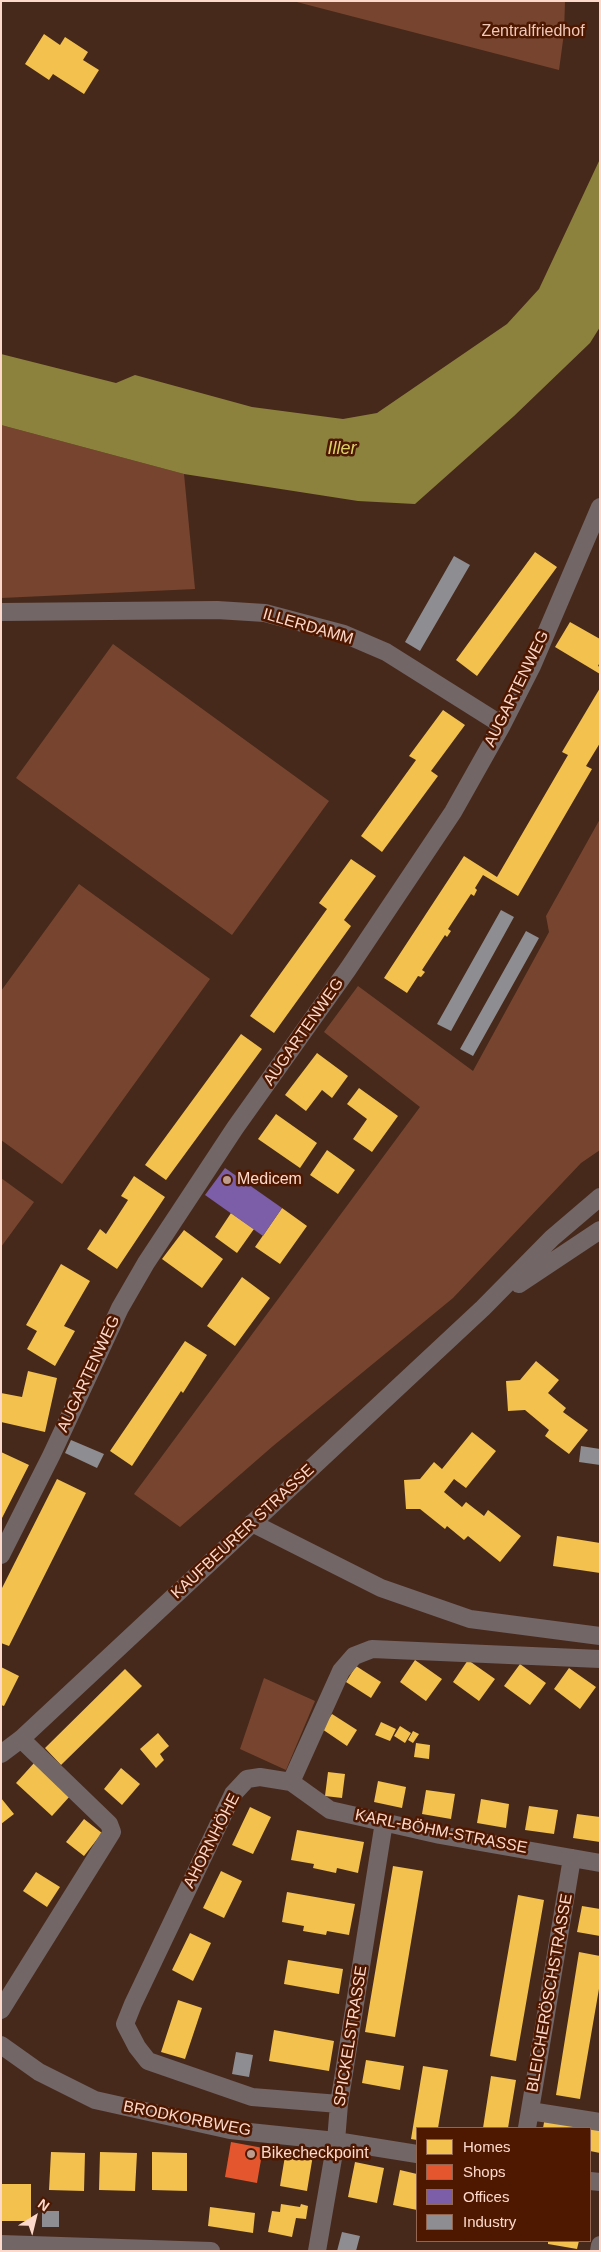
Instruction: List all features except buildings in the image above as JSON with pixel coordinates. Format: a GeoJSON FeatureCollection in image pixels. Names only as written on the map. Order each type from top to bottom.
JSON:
{"type":"FeatureCollection","features":[{"type":"Feature","properties":{"kind":"street","name":"AUGARTENWEG"},"geometry":{"type":"LineString","coordinates":[[1,1555],[120,1308],[146,1264],[235,1128],[348,969],[442,829],[502,725],[532,666],[600,506]]}},
{"type":"Feature","properties":{"kind":"street","name":"ILLERDAMM"},"geometry":{"type":"LineString","coordinates":[[1,612],[217,610],[265,613],[339,633],[386,652],[502,725]]}},
{"type":"Feature","properties":{"kind":"street","name":"KAUFBEURER STRASSE"},"geometry":{"type":"LineString","coordinates":[[1,1754],[21,1739],[483,1308],[552,1238],[600,1197]]}},
{"type":"Feature","properties":{"kind":"street","name":"KAUFBEURER STRASSE"},"geometry":{"type":"LineString","coordinates":[[483,1308],[600,1230]]}},
{"type":"Feature","properties":{"kind":"street"},"geometry":{"type":"LineString","coordinates":[[252,1523],[381,1588],[470,1619],[600,1636]]}},
{"type":"Feature","properties":{"kind":"street"},"geometry":{"type":"LineString","coordinates":[[291,1782],[341,1671],[354,1656],[372,1649],[600,1660]]}},
{"type":"Feature","properties":{"kind":"street"},"geometry":{"type":"LineString","coordinates":[[1,2010],[112,1832],[109,1824],[21,1739]]}},
{"type":"Feature","properties":{"kind":"street","name":"AHORNHÖHE"},"geometry":{"type":"LineString","coordinates":[[291,1782],[260,1777],[247,1779],[233,1794],[125,2024],[137,2047],[148,2061],[252,2097],[339,2104]]}},
{"type":"Feature","properties":{"kind":"street","name":"KARL-BÖHM-STRASSE"},"geometry":{"type":"LineString","coordinates":[[291,1782],[330,1810],[440,1835],[600,1863]]}},
{"type":"Feature","properties":{"kind":"street","name":"SPICKELSTRASSE"},"geometry":{"type":"LineString","coordinates":[[317,2251],[336,2141],[339,2104],[384,1822]]}},
{"type":"Feature","properties":{"kind":"street","name":"BLEICHERÖSCHSTRASSE"},"geometry":{"type":"LineString","coordinates":[[528,2120],[572,1858]]}},
{"type":"Feature","properties":{"kind":"street","name":"BRODKORBWEG"},"geometry":{"type":"LineString","coordinates":[[1,2045],[39,2072],[95,2100],[230,2130],[336,2141],[416,2154]]}},
{"type":"Feature","properties":{"kind":"street"},"geometry":{"type":"LineString","coordinates":[[528,2120],[600,2122]]}},
{"type":"Feature","properties":{"kind":"street"},"geometry":{"type":"LineString","coordinates":[[1,2244],[36,2248],[211,2251]]}},
{"type":"Feature","properties":{"kind":"street"},"geometry":{"type":"LineString","coordinates":[[599,2251],[600,2244]]}},
{"type":"Feature","properties":{"kind":"green space","name":"Zentralfriedhof"},"geometry":{"type":"Polygon","coordinates":[[[293,1],[565,1],[564,33],[559,70],[293,1]]]}},
{"type":"Feature","properties":{"kind":"green space"},"geometry":{"type":"Polygon","coordinates":[[[1,425],[184,474],[195,589],[1,598],[1,425]]]}},
{"type":"Feature","properties":{"kind":"green space"},"geometry":{"type":"Polygon","coordinates":[[[113,644],[329,801],[232,935],[16,778],[113,644]]]}},
{"type":"Feature","properties":{"kind":"green space"},"geometry":{"type":"Polygon","coordinates":[[[600,819],[600,1150],[581,1163],[453,1298],[273,1446],[180,1527],[134,1494],[420,1107],[324,1032],[358,986],[473,1071],[549,932],[546,916],[600,819]]]}},
{"type":"Feature","properties":{"kind":"green space"},"geometry":{"type":"Polygon","coordinates":[[[79,884],[210,979],[62,1184],[1,1140],[1,991],[79,884]]]}},
{"type":"Feature","properties":{"kind":"green space"},"geometry":{"type":"Polygon","coordinates":[[[1,1178],[34,1202],[1,1247],[1,1178]]]}},
{"type":"Feature","properties":{"kind":"green space"},"geometry":{"type":"Polygon","coordinates":[[[264,1678],[315,1701],[286,1770],[240,1749],[264,1678]]]}},
{"type":"Feature","properties":{"kind":"water","name":"Iller"},"geometry":{"type":"Polygon","coordinates":[[[600,159],[600,327],[590,343],[514,416],[415,504],[358,501],[184,474],[1,425],[1,354],[116,383],[135,375],[252,407],[343,419],[377,413],[507,324],[539,289],[600,159]]]}},
{"type":"Feature","properties":{"kind":"place","name":"Medicem"},"geometry":{"type":"Point","coordinates":[227,1180]}},
{"type":"Feature","properties":{"kind":"place","name":"Bikecheckpoint"},"geometry":{"type":"Point","coordinates":[251,2154]}}]}
